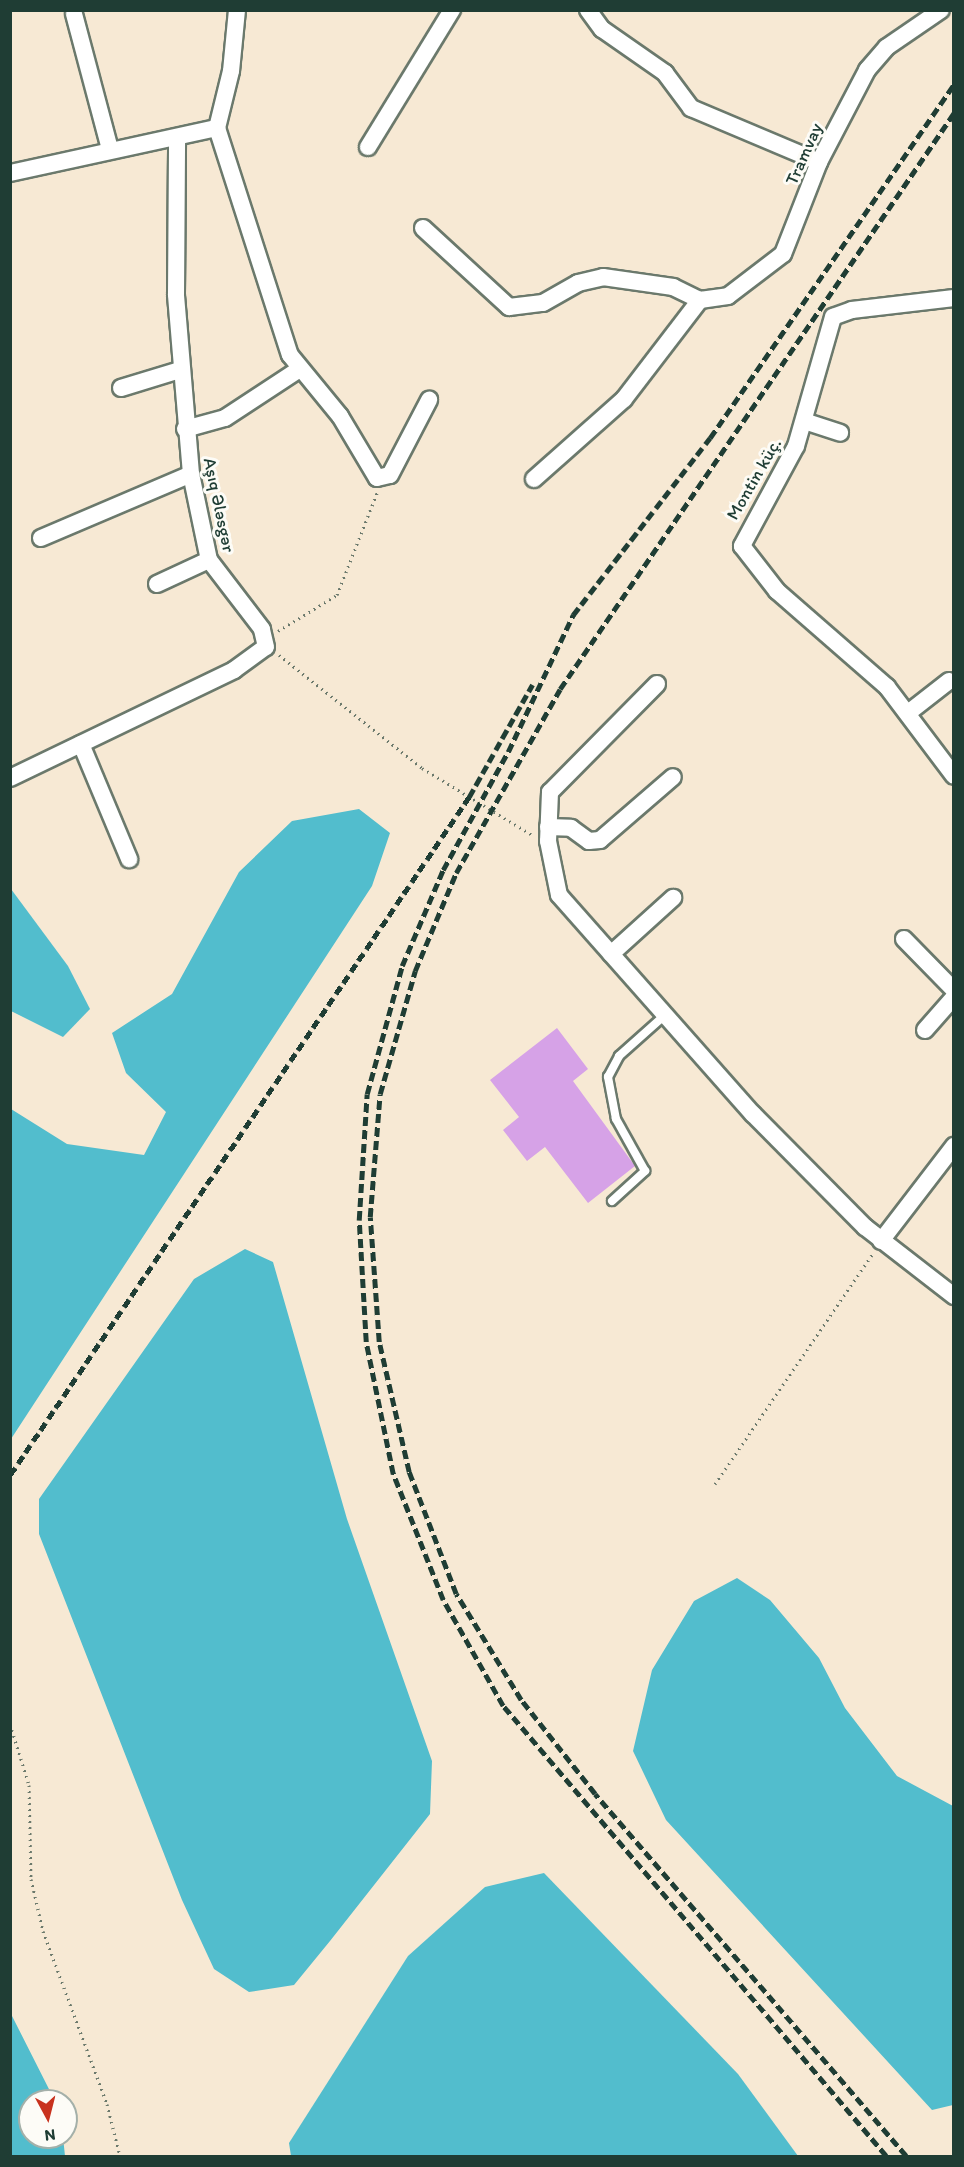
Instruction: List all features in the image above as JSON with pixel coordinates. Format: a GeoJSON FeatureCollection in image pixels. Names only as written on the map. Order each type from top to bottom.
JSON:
{"type":"FeatureCollection","features":[{"type":"Feature","properties":{"kind":"street"},"geometry":{"type":"LineString","coordinates":[[237,10],[231,71],[217,128],[298,370],[340,416],[377,478],[384,480],[429,400]]}},
{"type":"Feature","properties":{"kind":"street"},"geometry":{"type":"LineString","coordinates":[[368,147],[452,10]]}},
{"type":"Feature","properties":{"kind":"street"},"geometry":{"type":"LineString","coordinates":[[588,10],[602,29],[665,73],[691,108],[819,162]]}},
{"type":"Feature","properties":{"kind":"street","name":"Tramvay"},"geometry":{"type":"LineString","coordinates":[[700,300],[743,289],[783,254],[819,162],[878,57],[941,10]]}},
{"type":"Feature","properties":{"kind":"street"},"geometry":{"type":"LineString","coordinates":[[75,14],[110,149]]}},
{"type":"Feature","properties":{"kind":"street"},"geometry":{"type":"LineString","coordinates":[[10,173],[110,149],[177,138],[217,128]]}},
{"type":"Feature","properties":{"kind":"street","name":"Aşıq Ələsgər"},"geometry":{"type":"LineString","coordinates":[[177,138],[180,370],[191,474],[209,560],[266,642]]}},
{"type":"Feature","properties":{"kind":"street"},"geometry":{"type":"LineString","coordinates":[[423,228],[509,307],[543,303],[578,283],[603,277],[638,279],[700,300],[624,399],[534,479]]}},
{"type":"Feature","properties":{"kind":"street","name":"Montin küç."},"geometry":{"type":"LineString","coordinates":[[954,298],[852,309],[833,318],[804,421],[788,464],[744,535],[745,556],[802,615],[874,673],[908,713],[954,776]]}},
{"type":"Feature","properties":{"kind":"street"},"geometry":{"type":"LineString","coordinates":[[121,387],[180,370]]}},
{"type":"Feature","properties":{"kind":"street"},"geometry":{"type":"LineString","coordinates":[[185,429],[225,418],[298,370]]}},
{"type":"Feature","properties":{"kind":"street"},"geometry":{"type":"LineString","coordinates":[[804,421],[840,433]]}},
{"type":"Feature","properties":{"kind":"street"},"geometry":{"type":"LineString","coordinates":[[41,538],[191,474]]}},
{"type":"Feature","properties":{"kind":"street"},"geometry":{"type":"LineString","coordinates":[[157,584],[209,560]]}},
{"type":"Feature","properties":{"kind":"street"},"geometry":{"type":"LineString","coordinates":[[10,778],[234,670],[266,642]]}},
{"type":"Feature","properties":{"kind":"street"},"geometry":{"type":"LineString","coordinates":[[908,713],[949,681]]}},
{"type":"Feature","properties":{"kind":"street"},"geometry":{"type":"LineString","coordinates":[[657,684],[550,792],[548,834],[560,895],[753,1114],[881,1241],[954,1296]]}},
{"type":"Feature","properties":{"kind":"street"},"geometry":{"type":"LineString","coordinates":[[81,744],[129,859]]}},
{"type":"Feature","properties":{"kind":"street"},"geometry":{"type":"LineString","coordinates":[[548,834],[571,828],[589,841],[600,840],[673,777]]}},
{"type":"Feature","properties":{"kind":"street"},"geometry":{"type":"LineString","coordinates":[[611,954],[673,898]]}},
{"type":"Feature","properties":{"kind":"street"},"geometry":{"type":"LineString","coordinates":[[904,939],[954,990]]}},
{"type":"Feature","properties":{"kind":"street"},"geometry":{"type":"LineString","coordinates":[[925,1030],[954,997]]}},
{"type":"Feature","properties":{"kind":"street"},"geometry":{"type":"LineString","coordinates":[[881,1241],[954,1146]]}},
{"type":"Feature","properties":{"kind":"lane"},"geometry":{"type":"LineString","coordinates":[[612,1202],[645,1171],[616,1119],[608,1077],[619,1056],[665,1015]]}},
{"type":"Feature","properties":{"kind":"path"},"geometry":{"type":"LineString","coordinates":[[384,480],[337,595],[266,642],[422,768],[548,834]]}},
{"type":"Feature","properties":{"kind":"path"},"geometry":{"type":"LineString","coordinates":[[715,1484],[881,1241]]}},
{"type":"Feature","properties":{"kind":"path"},"geometry":{"type":"LineString","coordinates":[[10,1724],[29,1785],[31,1879],[43,1931],[107,2103],[120,2157]]}},
{"type":"Feature","properties":{"kind":"water"},"geometry":{"type":"Polygon","coordinates":[[[359,809],[390,833],[372,886],[11,1439],[11,1109],[67,1144],[144,1155],[166,1112],[126,1073],[112,1033],[172,994],[239,872],[292,821],[359,809]]]}},
{"type":"Feature","properties":{"kind":"water"},"geometry":{"type":"Polygon","coordinates":[[[11,889],[68,966],[90,1009],[63,1037],[11,1011],[11,889]]]}},
{"type":"Feature","properties":{"kind":"water"},"geometry":{"type":"Polygon","coordinates":[[[245,1249],[273,1262],[347,1519],[432,1761],[430,1814],[330,1941],[294,1985],[249,1992],[214,1969],[182,1900],[39,1534],[39,1499],[194,1279],[245,1249]]]}},
{"type":"Feature","properties":{"kind":"water"},"geometry":{"type":"Polygon","coordinates":[[[737,1578],[770,1600],[819,1658],[845,1708],[897,1776],[953,1806],[953,2105],[932,2110],[666,1820],[633,1751],[652,1670],[694,1601],[737,1578]]]}},
{"type":"Feature","properties":{"kind":"water"},"geometry":{"type":"Polygon","coordinates":[[[544,1873],[738,2074],[798,2156],[291,2156],[289,2143],[408,1956],[485,1887],[544,1873]]]}},
{"type":"Feature","properties":{"kind":"water"},"geometry":{"type":"Polygon","coordinates":[[[10,2012],[49,2089],[18,2089],[18,2149],[64,2149],[65,2156],[11,2156],[10,2012]]]}},
{"type":"Feature","properties":{"kind":"building"},"geometry":{"type":"Polygon","coordinates":[[[557,1028],[588,1069],[573,1081],[635,1166],[588,1203],[545,1147],[527,1161],[503,1130],[519,1117],[490,1080],[557,1028]]]}},
{"type":"Feature","properties":{"kind":"railway"},"geometry":{"type":"LineString","coordinates":[[886,2156],[503,1706],[443,1600],[393,1474],[366,1342],[359,1220],[367,1094],[402,966],[443,870],[508,752],[573,615],[710,438],[954,84]]}},
{"type":"Feature","properties":{"kind":"railway"},"geometry":{"type":"LineString","coordinates":[[906,2156],[595,1794],[521,1700],[456,1594],[409,1472],[379,1342],[370,1217],[380,1094],[415,971],[456,873],[560,689],[954,113]]}},
{"type":"Feature","properties":{"kind":"railway"},"geometry":{"type":"LineString","coordinates":[[10,1475],[469,797],[532,685]]}}]}
